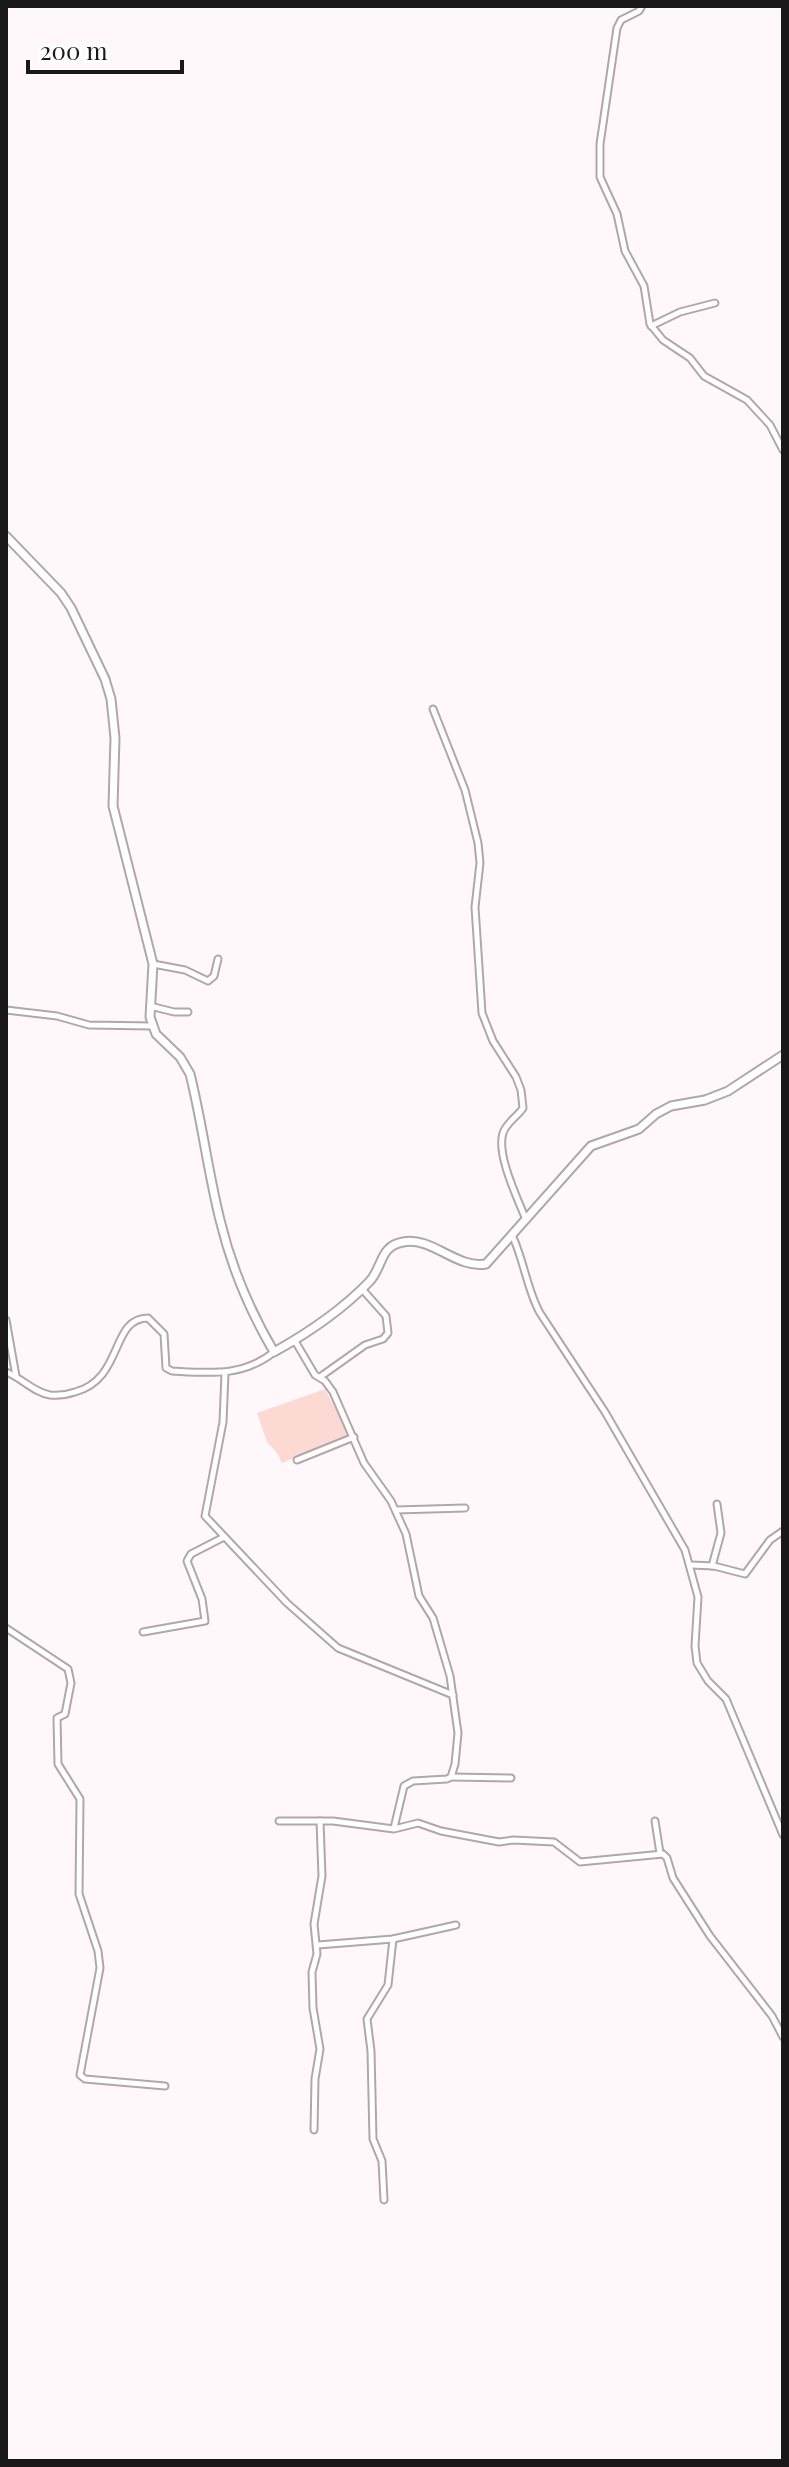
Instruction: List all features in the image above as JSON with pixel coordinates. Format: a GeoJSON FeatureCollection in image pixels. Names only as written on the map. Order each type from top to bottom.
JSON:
{"type":"FeatureCollection","features":[{"type":"Feature","properties":{"kind":"street"},"geometry":{"type":"LineString","coordinates":[[642,6],[639,11],[621,20],[617,28],[599,163],[601,183],[615,210],[623,246],[646,292],[651,326],[667,344],[690,358],[704,376],[747,400],[774,430],[783,450]]}},
{"type":"Feature","properties":{"kind":"street"},"geometry":{"type":"LineString","coordinates":[[651,326],[680,312],[715,303]]}},
{"type":"Feature","properties":{"kind":"street"},"geometry":{"type":"LineString","coordinates":[[6,536],[61,593],[105,679],[111,699],[115,738],[113,806],[153,964],[149,1006],[152,1026],[180,1057],[190,1074],[220,1220],[243,1291],[274,1352]]}},
{"type":"Feature","properties":{"kind":"street"},"geometry":{"type":"LineString","coordinates":[[433,709],[465,790],[478,843],[480,863],[475,907],[480,1003],[487,1030],[521,1090],[523,1108],[505,1129],[502,1144],[508,1173],[526,1220]]}},
{"type":"Feature","properties":{"kind":"street"},"geometry":{"type":"LineString","coordinates":[[153,964],[185,970],[208,981],[214,976],[218,959]]}},
{"type":"Feature","properties":{"kind":"street"},"geometry":{"type":"LineString","coordinates":[[149,1006],[188,1012]]}},
{"type":"Feature","properties":{"kind":"street"},"geometry":{"type":"LineString","coordinates":[[6,1010],[57,1016],[89,1025],[152,1026]]}},
{"type":"Feature","properties":{"kind":"street"},"geometry":{"type":"LineString","coordinates":[[6,1372],[39,1392],[53,1395],[64,1395],[95,1385],[109,1367],[127,1327],[139,1318],[148,1318],[164,1334],[166,1368],[169,1370],[225,1373],[261,1362],[335,1314],[372,1280],[384,1253],[399,1242],[419,1242],[471,1264],[489,1262],[591,1146],[639,1129],[671,1106],[705,1100],[728,1091],[783,1055]]}},
{"type":"Feature","properties":{"kind":"street"},"geometry":{"type":"LineString","coordinates":[[512,1235],[523,1258],[540,1313],[605,1412],[691,1565],[698,1597],[697,1663],[708,1681],[726,1699],[783,1835]]}},
{"type":"Feature","properties":{"kind":"street"},"geometry":{"type":"LineString","coordinates":[[320,1377],[365,1345],[383,1339],[388,1333],[386,1316],[361,1289]]}},
{"type":"Feature","properties":{"kind":"street"},"geometry":{"type":"LineString","coordinates":[[6,1320],[16,1376]]}},
{"type":"Feature","properties":{"kind":"street"},"geometry":{"type":"LineString","coordinates":[[295,1341],[313,1371],[333,1392],[364,1463],[396,1510],[406,1534],[419,1596],[432,1615],[447,1662],[458,1733],[451,1777]]}},
{"type":"Feature","properties":{"kind":"street"},"geometry":{"type":"LineString","coordinates":[[225,1373],[218,1454],[204,1513],[287,1603],[338,1648],[453,1695]]}},
{"type":"Feature","properties":{"kind":"street"},"geometry":{"type":"LineString","coordinates":[[297,1460],[354,1437]]}},
{"type":"Feature","properties":{"kind":"street"},"geometry":{"type":"LineString","coordinates":[[712,1566],[721,1533],[717,1504]]}},
{"type":"Feature","properties":{"kind":"street"},"geometry":{"type":"LineString","coordinates":[[396,1510],[465,1508]]}},
{"type":"Feature","properties":{"kind":"street"},"geometry":{"type":"LineString","coordinates":[[691,1565],[747,1573],[770,1540],[783,1531]]}},
{"type":"Feature","properties":{"kind":"street"},"geometry":{"type":"LineString","coordinates":[[143,1632],[205,1621],[202,1599],[187,1561],[191,1554],[224,1537]]}},
{"type":"Feature","properties":{"kind":"street"},"geometry":{"type":"LineString","coordinates":[[6,1628],[64,1665],[71,1678],[65,1714],[57,1718],[57,1761],[80,1799],[79,1894],[98,1951],[100,1968],[80,2075],[85,2079],[165,2086]]}},
{"type":"Feature","properties":{"kind":"street"},"geometry":{"type":"LineString","coordinates":[[394,1829],[404,1786],[413,1781],[451,1777],[511,1778]]}},
{"type":"Feature","properties":{"kind":"street"},"geometry":{"type":"LineString","coordinates":[[279,1821],[320,1821],[394,1829],[418,1823],[443,1832],[499,1842],[554,1842],[580,1862],[660,1853],[667,1858],[673,1878],[710,1936],[772,2016],[783,2037]]}},
{"type":"Feature","properties":{"kind":"street"},"geometry":{"type":"LineString","coordinates":[[314,2130],[315,2079],[320,2049],[313,2008],[312,1972],[318,1945],[314,1924],[322,1873],[320,1821]]}},
{"type":"Feature","properties":{"kind":"street"},"geometry":{"type":"LineString","coordinates":[[655,1821],[660,1853]]}},
{"type":"Feature","properties":{"kind":"street"},"geometry":{"type":"LineString","coordinates":[[318,1945],[393,1939],[456,1925]]}},
{"type":"Feature","properties":{"kind":"street"},"geometry":{"type":"LineString","coordinates":[[384,2200],[382,2161],[373,2139],[367,2019],[388,1985],[393,1939]]}},
{"type":"Feature","properties":{"kind":"shaded area"},"geometry":{"type":"Polygon","coordinates":[[[325,1389],[350,1436],[282,1463],[267,1442],[257,1413],[325,1389]]]}}]}
